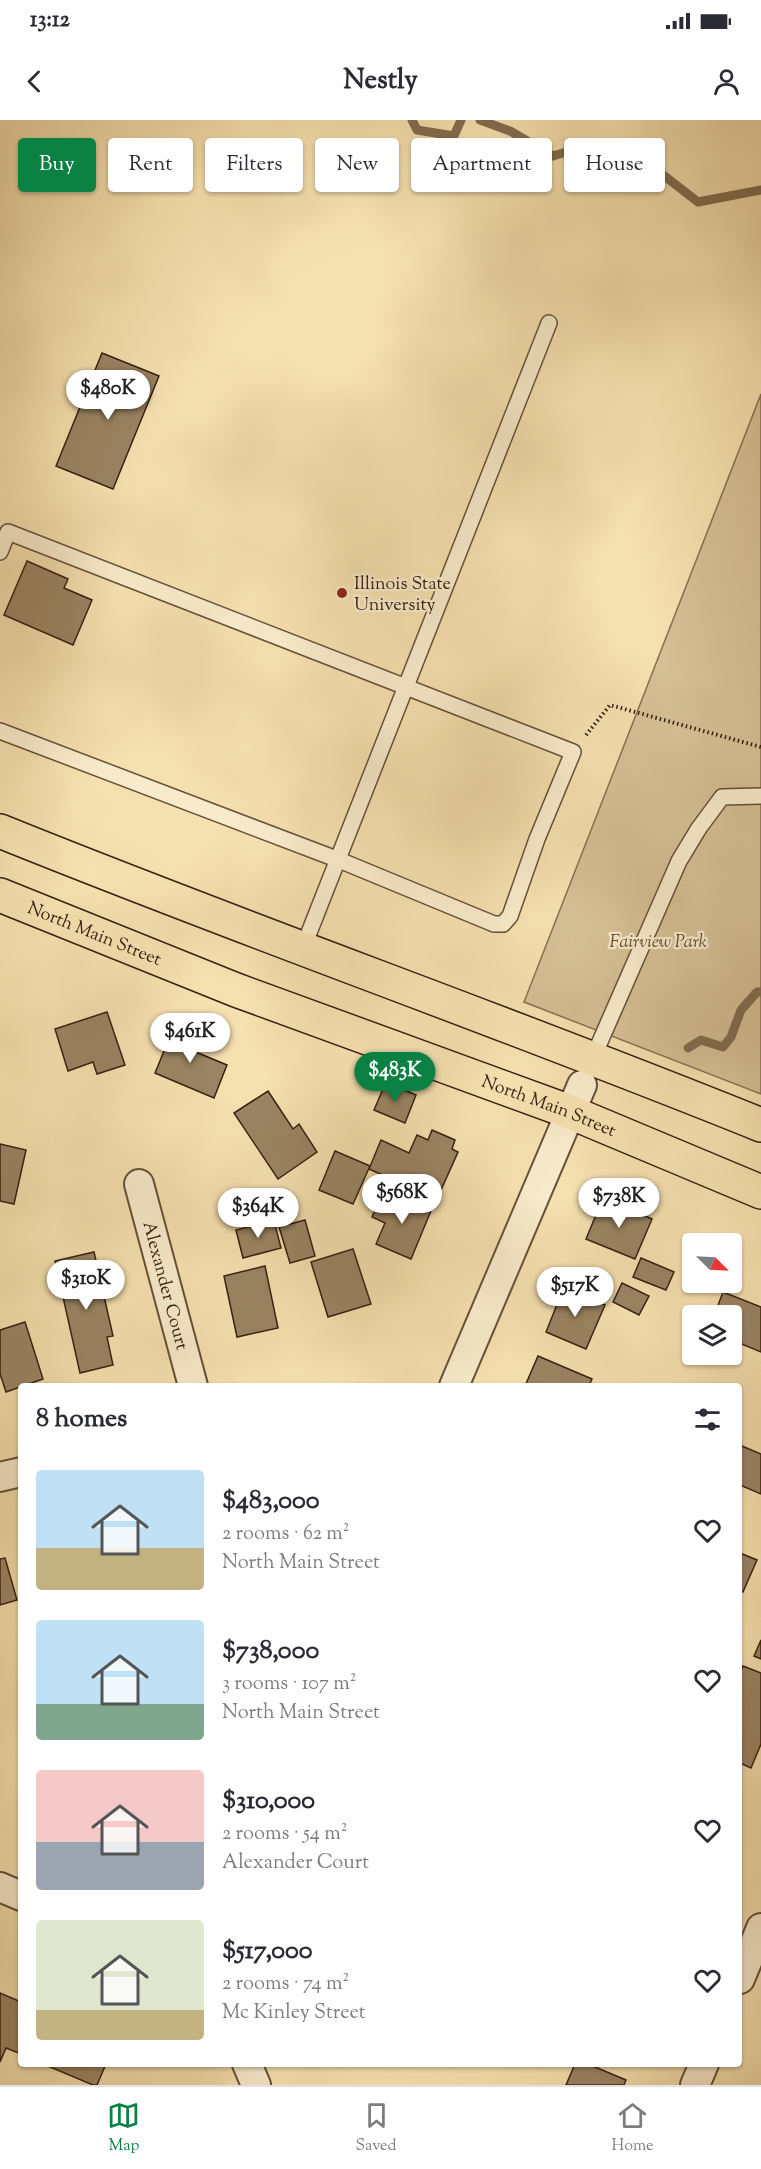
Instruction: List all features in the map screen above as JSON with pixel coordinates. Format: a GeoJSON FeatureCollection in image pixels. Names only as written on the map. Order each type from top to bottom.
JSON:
{"type":"FeatureCollection","features":[{"type":"Feature","properties":{"kind":"main road","name":"North Main Street"},"geometry":{"type":"LineString","coordinates":[[0,831],[303,948],[582,1085],[761,1192]]}},
{"type":"Feature","properties":{"kind":"main road","name":"North Main Street"},"geometry":{"type":"LineString","coordinates":[[0,895],[236,990],[582,1085],[761,1125]]}},
{"type":"Feature","properties":{"kind":"street"},"geometry":{"type":"LineString","coordinates":[[455,1383],[582,1085]]}},
{"type":"Feature","properties":{"kind":"street","name":"Alexander Court"},"geometry":{"type":"LineString","coordinates":[[139,1184],[192,1383]]}},
{"type":"Feature","properties":{"kind":"street"},"geometry":{"type":"LineString","coordinates":[[0,1477],[18,1473]]}},
{"type":"Feature","properties":{"kind":"street"},"geometry":{"type":"LineString","coordinates":[[0,1887],[18,1895]]}},
{"type":"Feature","properties":{"kind":"street"},"geometry":{"type":"LineString","coordinates":[[742,1973],[755,1934]]}},
{"type":"Feature","properties":{"kind":"street"},"geometry":{"type":"LineString","coordinates":[[248,2067],[256,2085]]}},
{"type":"Feature","properties":{"kind":"street"},"geometry":{"type":"LineString","coordinates":[[695,2085],[703,2067]]}},
{"type":"Feature","properties":{"kind":"lane"},"geometry":{"type":"LineString","coordinates":[[303,948],[549,323]]}},
{"type":"Feature","properties":{"kind":"lane"},"geometry":{"type":"LineString","coordinates":[[0,552],[4,530],[573,752],[537,839],[510,916],[503,924],[494,924],[339,861],[0,731]]}},
{"type":"Feature","properties":{"kind":"lane"},"geometry":{"type":"LineString","coordinates":[[582,1085],[679,861],[699,828],[722,797],[761,796]]}},
{"type":"Feature","properties":{"kind":"path"},"geometry":{"type":"LineString","coordinates":[[573,752],[610,705],[761,747]]}},
{"type":"Feature","properties":{"kind":"green space","name":"Fairview Park"},"geometry":{"type":"Polygon","coordinates":[[[761,394],[761,1094],[524,1002],[761,394]]]}},
{"type":"Feature","properties":{"kind":"building"},"geometry":{"type":"Polygon","coordinates":[[[102,353],[159,376],[113,489],[56,466],[102,353]]]}},
{"type":"Feature","properties":{"kind":"building"},"geometry":{"type":"Polygon","coordinates":[[[27,561],[68,579],[64,588],[92,600],[73,645],[4,615],[27,561]]]}},
{"type":"Feature","properties":{"kind":"building"},"geometry":{"type":"Polygon","coordinates":[[[107,1012],[125,1065],[97,1074],[93,1062],[68,1071],[55,1029],[107,1012]]]}},
{"type":"Feature","properties":{"kind":"building"},"geometry":{"type":"Polygon","coordinates":[[[175,1024],[198,1033],[191,1050],[227,1065],[214,1098],[155,1073],[175,1024]]]}},
{"type":"Feature","properties":{"kind":"building"},"geometry":{"type":"Polygon","coordinates":[[[386,1082],[416,1095],[405,1123],[374,1110],[386,1082]]]}},
{"type":"Feature","properties":{"kind":"building"},"geometry":{"type":"Polygon","coordinates":[[[268,1091],[293,1129],[299,1124],[317,1152],[278,1179],[234,1113],[268,1091]]]}},
{"type":"Feature","properties":{"kind":"building"},"geometry":{"type":"Polygon","coordinates":[[[432,1130],[455,1140],[452,1149],[458,1152],[437,1199],[369,1169],[381,1140],[409,1153],[417,1135],[428,1140],[432,1130]]]}},
{"type":"Feature","properties":{"kind":"building"},"geometry":{"type":"Polygon","coordinates":[[[0,1144],[26,1150],[14,1204],[0,1201],[0,1144]]]}},
{"type":"Feature","properties":{"kind":"building"},"geometry":{"type":"Polygon","coordinates":[[[335,1151],[370,1166],[353,1204],[319,1190],[335,1151]]]}},
{"type":"Feature","properties":{"kind":"building"},"geometry":{"type":"Polygon","coordinates":[[[405,1194],[433,1206],[411,1259],[376,1244],[385,1223],[372,1217],[380,1199],[399,1207],[405,1194]]]}},
{"type":"Feature","properties":{"kind":"building"},"geometry":{"type":"Polygon","coordinates":[[[603,1198],[652,1219],[635,1259],[586,1239],[603,1198]]]}},
{"type":"Feature","properties":{"kind":"building"},"geometry":{"type":"Polygon","coordinates":[[[305,1220],[315,1256],[290,1263],[279,1227],[305,1220]]]}},
{"type":"Feature","properties":{"kind":"building"},"geometry":{"type":"Polygon","coordinates":[[[274,1221],[281,1248],[243,1258],[236,1230],[274,1221]]]}},
{"type":"Feature","properties":{"kind":"building"},"geometry":{"type":"Polygon","coordinates":[[[353,1249],[371,1304],[328,1317],[311,1262],[353,1249]]]}},
{"type":"Feature","properties":{"kind":"building"},"geometry":{"type":"Polygon","coordinates":[[[94,1252],[113,1336],[107,1337],[113,1365],[80,1373],[55,1261],[94,1252]]]}},
{"type":"Feature","properties":{"kind":"building"},"geometry":{"type":"Polygon","coordinates":[[[641,1258],[674,1272],[666,1290],[633,1277],[641,1258]]]}},
{"type":"Feature","properties":{"kind":"building"},"geometry":{"type":"Polygon","coordinates":[[[265,1266],[278,1328],[237,1337],[224,1276],[265,1266]]]}},
{"type":"Feature","properties":{"kind":"building"},"geometry":{"type":"Polygon","coordinates":[[[622,1283],[649,1296],[639,1315],[613,1302],[622,1283]]]}},
{"type":"Feature","properties":{"kind":"building"},"geometry":{"type":"Polygon","coordinates":[[[564,1287],[605,1305],[586,1349],[546,1332],[564,1287]]]}},
{"type":"Feature","properties":{"kind":"building"},"geometry":{"type":"Polygon","coordinates":[[[723,1293],[726,1293],[761,1307],[761,1352],[742,1344],[742,1305],[718,1305],[723,1293]]]}},
{"type":"Feature","properties":{"kind":"building"},"geometry":{"type":"Polygon","coordinates":[[[25,1322],[43,1379],[32,1383],[18,1383],[18,1388],[6,1392],[0,1374],[0,1330],[25,1322]]]}},
{"type":"Feature","properties":{"kind":"building"},"geometry":{"type":"Polygon","coordinates":[[[538,1356],[592,1379],[590,1383],[526,1383],[538,1356]]]}},
{"type":"Feature","properties":{"kind":"building"},"geometry":{"type":"Polygon","coordinates":[[[742,1446],[761,1454],[761,1494],[742,1486],[742,1446]]]}},
{"type":"Feature","properties":{"kind":"building"},"geometry":{"type":"Polygon","coordinates":[[[742,1554],[757,1560],[742,1591],[742,1554]]]}},
{"type":"Feature","properties":{"kind":"building"},"geometry":{"type":"Polygon","coordinates":[[[5,1558],[17,1600],[0,1605],[0,1559],[5,1558]]]}},
{"type":"Feature","properties":{"kind":"building"},"geometry":{"type":"Polygon","coordinates":[[[761,1640],[761,1659],[754,1656],[761,1640]]]}},
{"type":"Feature","properties":{"kind":"building"},"geometry":{"type":"Polygon","coordinates":[[[743,1666],[761,1673],[761,1744],[751,1768],[742,1764],[743,1666]]]}},
{"type":"Feature","properties":{"kind":"building"},"geometry":{"type":"Polygon","coordinates":[[[0,1993],[18,2001],[18,2053],[6,2048],[0,2062],[0,1993]]]}},
{"type":"Feature","properties":{"kind":"building"},"geometry":{"type":"Polygon","coordinates":[[[50,2067],[105,2067],[97,2085],[50,2067]]]}},
{"type":"Feature","properties":{"kind":"building"},"geometry":{"type":"Polygon","coordinates":[[[574,2067],[595,2067],[626,2080],[624,2085],[566,2085],[574,2067]]]}},
{"type":"Feature","properties":{"kind":"waterway"},"geometry":{"type":"LineString","coordinates":[[412,120],[417,130],[454,136],[461,120]]}},
{"type":"Feature","properties":{"kind":"waterway"},"geometry":{"type":"LineString","coordinates":[[480,120],[510,131],[553,156],[586,146],[649,164],[698,202],[761,190]]}},
{"type":"Feature","properties":{"kind":"waterway"},"geometry":{"type":"LineString","coordinates":[[688,1048],[701,1040],[723,1047],[731,1037],[741,1010],[757,992],[761,992]]}},
{"type":"Feature","properties":{"kind":"place","name":"Illinois State University"},"geometry":{"type":"Point","coordinates":[342,593]}}]}
